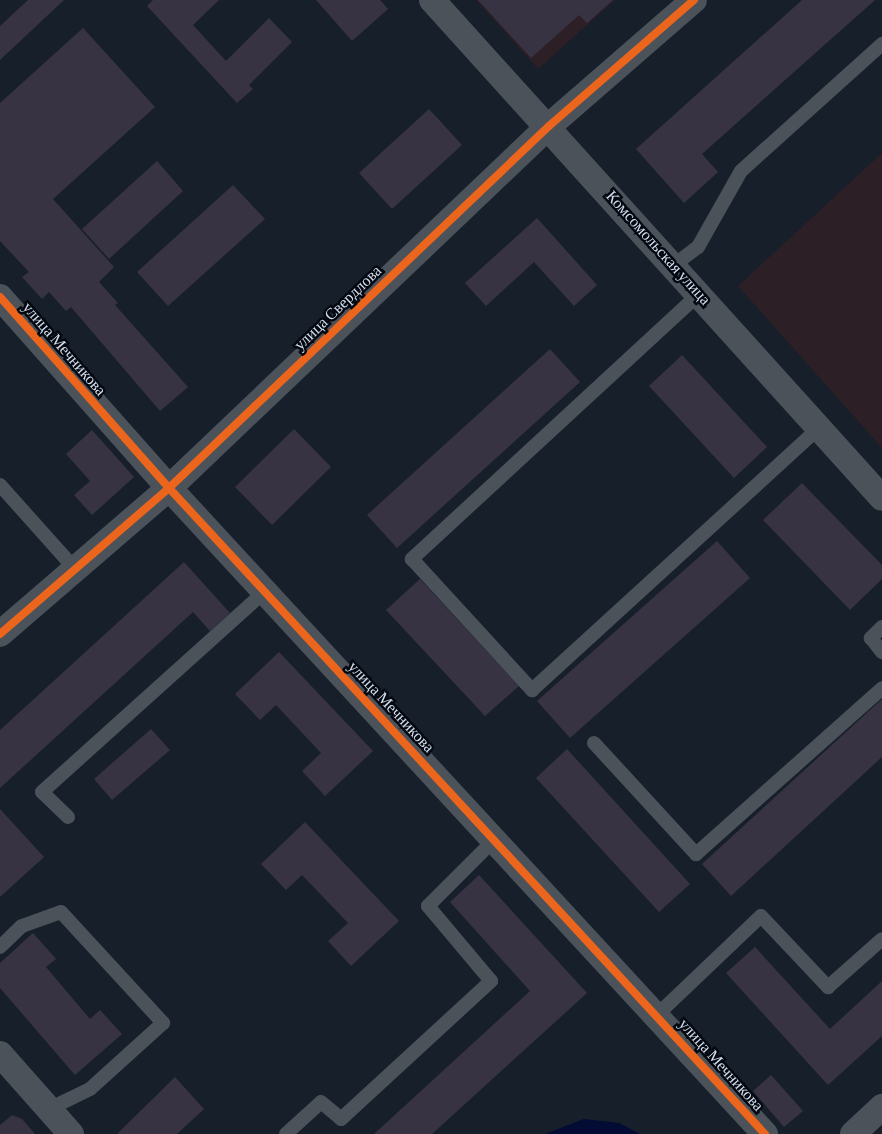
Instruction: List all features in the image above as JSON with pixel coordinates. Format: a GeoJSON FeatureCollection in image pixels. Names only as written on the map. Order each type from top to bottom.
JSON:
{"type":"FeatureCollection","features":[{"type":"Feature","properties":{"kind":"street","name":"Комсомольская улица"},"geometry":{"type":"LineString","coordinates":[[432,0],[549,126],[882,498]]}},
{"type":"Feature","properties":{"kind":"street","name":"улица Свердлова"},"geometry":{"type":"LineString","coordinates":[[0,634],[169,488],[549,126],[694,0]]}},
{"type":"Feature","properties":{"kind":"street","name":"улица Мечникова"},"geometry":{"type":"LineString","coordinates":[[0,297],[169,488],[658,1014],[765,1134]]}},
{"type":"Feature","properties":{"kind":"street"},"geometry":{"type":"LineString","coordinates":[[0,1054],[71,1134]]}},
{"type":"Feature","properties":{"kind":"street"},"geometry":{"type":"LineString","coordinates":[[853,1134],[882,1107]]}},
{"type":"Feature","properties":{"kind":"lane"},"geometry":{"type":"LineString","coordinates":[[674,265],[698,247],[741,171],[882,44]]}},
{"type":"Feature","properties":{"kind":"lane"},"geometry":{"type":"LineString","coordinates":[[699,294],[412,560],[532,690],[819,429]]}},
{"type":"Feature","properties":{"kind":"lane"},"geometry":{"type":"LineString","coordinates":[[0,485],[75,569]]}},
{"type":"Feature","properties":{"kind":"lane"},"geometry":{"type":"LineString","coordinates":[[68,817],[42,792],[265,591]]}},
{"type":"Feature","properties":{"kind":"lane"},"geometry":{"type":"LineString","coordinates":[[882,627],[871,638],[882,652]]}},
{"type":"Feature","properties":{"kind":"lane"},"geometry":{"type":"LineString","coordinates":[[594,742],[696,854],[882,688]]}},
{"type":"Feature","properties":{"kind":"lane"},"geometry":{"type":"LineString","coordinates":[[286,1134],[321,1102],[341,1119],[491,981],[428,906],[495,839]]}},
{"type":"Feature","properties":{"kind":"lane"},"geometry":{"type":"LineString","coordinates":[[0,947],[22,926],[61,912],[163,1023],[90,1089],[49,1109]]}},
{"type":"Feature","properties":{"kind":"lane"},"geometry":{"type":"LineString","coordinates":[[658,1014],[761,916],[828,987],[882,939]]}},
{"type":"Feature","properties":{"kind":"shaded area"},"geometry":{"type":"Polygon","coordinates":[[[476,0],[615,0],[538,69],[476,0]]]}},
{"type":"Feature","properties":{"kind":"shaded area"},"geometry":{"type":"Polygon","coordinates":[[[882,153],[882,448],[738,286],[882,153]]]}},
{"type":"Feature","properties":{"kind":"water"},"geometry":{"type":"Polygon","coordinates":[[[584,1119],[619,1123],[640,1134],[545,1134],[584,1119]]]}},
{"type":"Feature","properties":{"kind":"building"},"geometry":{"type":"Polygon","coordinates":[[[28,0],[64,0],[0,60],[0,26],[28,0]]]}},
{"type":"Feature","properties":{"kind":"building"},"geometry":{"type":"Polygon","coordinates":[[[153,0],[219,0],[193,25],[226,61],[269,18],[292,42],[249,85],[253,89],[237,103],[147,6],[153,0]]]}},
{"type":"Feature","properties":{"kind":"building"},"geometry":{"type":"Polygon","coordinates":[[[316,0],[380,0],[388,9],[352,41],[316,0]]]}},
{"type":"Feature","properties":{"kind":"building"},"geometry":{"type":"Polygon","coordinates":[[[478,0],[613,0],[587,23],[579,15],[531,58],[478,0]]]}},
{"type":"Feature","properties":{"kind":"building"},"geometry":{"type":"Polygon","coordinates":[[[802,0],[875,0],[702,154],[718,172],[684,203],[636,149],[802,0]]]}},
{"type":"Feature","properties":{"kind":"building"},"geometry":{"type":"Polygon","coordinates":[[[83,28],[155,107],[53,199],[114,267],[99,282],[118,303],[115,305],[188,387],[160,411],[71,307],[66,311],[49,292],[42,299],[22,277],[29,272],[0,241],[0,103],[83,28]]]}},
{"type":"Feature","properties":{"kind":"building"},"geometry":{"type":"Polygon","coordinates":[[[429,109],[462,145],[392,209],[359,173],[429,109]]]}},
{"type":"Feature","properties":{"kind":"building"},"geometry":{"type":"Polygon","coordinates":[[[157,161],[183,191],[109,259],[82,229],[157,161]]]}},
{"type":"Feature","properties":{"kind":"building"},"geometry":{"type":"Polygon","coordinates":[[[233,185],[265,219],[168,306],[137,272],[233,185]]]}},
{"type":"Feature","properties":{"kind":"building"},"geometry":{"type":"Polygon","coordinates":[[[537,218],[597,285],[574,306],[534,262],[486,306],[465,283],[537,218]]]}},
{"type":"Feature","properties":{"kind":"building"},"geometry":{"type":"Polygon","coordinates":[[[550,349],[580,382],[397,548],[367,515],[550,349]]]}},
{"type":"Feature","properties":{"kind":"building"},"geometry":{"type":"Polygon","coordinates":[[[682,355],[767,447],[734,478],[649,386],[682,355]]]}},
{"type":"Feature","properties":{"kind":"building"},"geometry":{"type":"Polygon","coordinates":[[[294,429],[331,467],[272,525],[235,487],[294,429]]]}},
{"type":"Feature","properties":{"kind":"building"},"geometry":{"type":"Polygon","coordinates":[[[92,430],[134,477],[92,515],[74,495],[90,481],[66,454],[92,430]]]}},
{"type":"Feature","properties":{"kind":"building"},"geometry":{"type":"Polygon","coordinates":[[[802,483],[882,565],[882,579],[850,610],[763,520],[802,483]]]}},
{"type":"Feature","properties":{"kind":"building"},"geometry":{"type":"Polygon","coordinates":[[[717,541],[750,578],[570,738],[537,701],[717,541]]]}},
{"type":"Feature","properties":{"kind":"building"},"geometry":{"type":"Polygon","coordinates":[[[184,562],[230,613],[210,631],[193,612],[0,788],[0,730],[184,562]]]}},
{"type":"Feature","properties":{"kind":"building"},"geometry":{"type":"Polygon","coordinates":[[[420,579],[519,686],[485,716],[386,610],[420,579]]]}},
{"type":"Feature","properties":{"kind":"building"},"geometry":{"type":"Polygon","coordinates":[[[279,652],[373,751],[325,796],[302,771],[321,753],[276,705],[260,720],[235,694],[279,652]]]}},
{"type":"Feature","properties":{"kind":"building"},"geometry":{"type":"Polygon","coordinates":[[[882,699],[882,757],[731,896],[702,864],[882,699]]]}},
{"type":"Feature","properties":{"kind":"building"},"geometry":{"type":"Polygon","coordinates":[[[151,729],[170,750],[112,800],[94,779],[151,729]]]}},
{"type":"Feature","properties":{"kind":"building"},"geometry":{"type":"Polygon","coordinates":[[[567,749],[690,884],[659,912],[536,778],[567,749]]]}},
{"type":"Feature","properties":{"kind":"building"},"geometry":{"type":"Polygon","coordinates":[[[0,809],[44,857],[0,897],[0,809]]]}},
{"type":"Feature","properties":{"kind":"building"},"geometry":{"type":"Polygon","coordinates":[[[305,822],[399,921],[351,966],[328,941],[348,923],[302,875],[286,890],[261,864],[305,822]]]}},
{"type":"Feature","properties":{"kind":"building"},"geometry":{"type":"Polygon","coordinates":[[[479,875],[587,993],[432,1134],[374,1134],[530,991],[450,902],[479,875]]]}},
{"type":"Feature","properties":{"kind":"building"},"geometry":{"type":"Polygon","coordinates":[[[33,933],[56,959],[46,967],[90,1019],[100,1010],[122,1034],[75,1075],[0,988],[0,963],[33,933]]]}},
{"type":"Feature","properties":{"kind":"building"},"geometry":{"type":"Polygon","coordinates":[[[755,947],[830,1029],[882,981],[882,1036],[828,1085],[726,973],[755,947]]]}},
{"type":"Feature","properties":{"kind":"building"},"geometry":{"type":"Polygon","coordinates":[[[771,1075],[803,1111],[784,1127],[753,1091],[771,1075]]]}},
{"type":"Feature","properties":{"kind":"building"},"geometry":{"type":"Polygon","coordinates":[[[175,1077],[204,1109],[177,1134],[117,1134],[175,1077]]]}},
{"type":"Feature","properties":{"kind":"building"},"geometry":{"type":"Polygon","coordinates":[[[12,1115],[22,1119],[35,1134],[0,1134],[0,1125],[12,1115]]]}},
{"type":"Feature","properties":{"kind":"cycle path"},"geometry":{"type":"LineString","coordinates":[[0,634],[169,488],[549,126],[694,0]]}},
{"type":"Feature","properties":{"kind":"cycle path"},"geometry":{"type":"LineString","coordinates":[[0,297],[169,488],[765,1134]]}}]}
